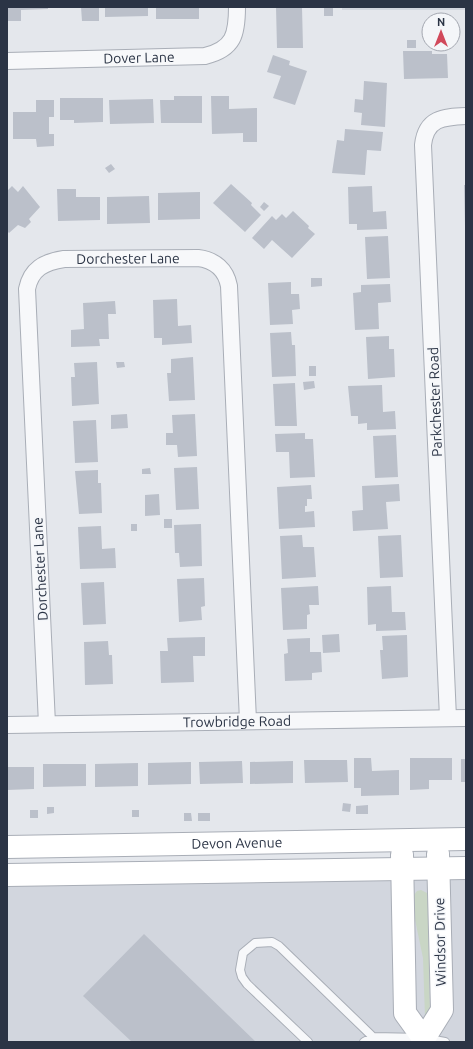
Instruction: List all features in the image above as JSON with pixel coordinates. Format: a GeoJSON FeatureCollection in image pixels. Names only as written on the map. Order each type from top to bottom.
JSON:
{"type":"FeatureCollection","features":[{"type":"Feature","properties":{"kind":"main road","name":"Windsor Drive"},"geometry":{"type":"LineString","coordinates":[[423,1040],[442,1010],[438,839]]}},
{"type":"Feature","properties":{"kind":"main road","name":"Devon Avenue"},"geometry":{"type":"LineString","coordinates":[[7,847],[466,839]]}},
{"type":"Feature","properties":{"kind":"main road"},"geometry":{"type":"LineString","coordinates":[[401,840],[405,1013],[423,1040]]}},
{"type":"Feature","properties":{"kind":"main road","name":"Devon Avenue"},"geometry":{"type":"LineString","coordinates":[[7,875],[466,868]]}},
{"type":"Feature","properties":{"kind":"street","name":"Dover Lane"},"geometry":{"type":"LineString","coordinates":[[7,61],[206,56],[217,53],[226,47],[233,39],[236,28],[237,7]]}},
{"type":"Feature","properties":{"kind":"street","name":"Parkchester Road"},"geometry":{"type":"LineString","coordinates":[[448,718],[423,145],[424,136],[434,121],[449,117],[466,116]]}},
{"type":"Feature","properties":{"kind":"street","name":"Dorchester Lane"},"geometry":{"type":"LineString","coordinates":[[47,724],[27,289],[29,281],[36,269],[52,261],[64,259],[198,258],[206,259],[215,263],[227,277],[230,294],[248,721]]}},
{"type":"Feature","properties":{"kind":"street","name":"Trowbridge Road"},"geometry":{"type":"LineString","coordinates":[[7,725],[466,718]]}},
{"type":"Feature","properties":{"kind":"lane"},"geometry":{"type":"LineString","coordinates":[[308,1042],[242,978],[240,961],[248,947],[255,943],[272,942],[279,946],[373,1037]]}},
{"type":"Feature","properties":{"kind":"lane"},"geometry":{"type":"LineString","coordinates":[[364,1042],[373,1037],[446,1042]]}},
{"type":"Feature","properties":{"kind":"shaded area"},"geometry":{"type":"Polygon","coordinates":[[[342,7],[466,7],[466,10],[342,10],[342,7]]]}},
{"type":"Feature","properties":{"kind":"shaded area"},"geometry":{"type":"Polygon","coordinates":[[[466,877],[466,1042],[7,1042],[7,886],[466,877]]]}},
{"type":"Feature","properties":{"kind":"green space"},"geometry":{"type":"Polygon","coordinates":[[[421,890],[427,893],[428,896],[430,1016],[425,1018],[423,958],[414,915],[414,895],[417,891],[421,890]]]}},
{"type":"Feature","properties":{"kind":"building"},"geometry":{"type":"Polygon","coordinates":[[[7,7],[48,7],[48,9],[21,10],[21,21],[7,21],[7,7]]]}},
{"type":"Feature","properties":{"kind":"building"},"geometry":{"type":"Polygon","coordinates":[[[81,7],[99,7],[99,21],[82,21],[81,7]]]}},
{"type":"Feature","properties":{"kind":"building"},"geometry":{"type":"Polygon","coordinates":[[[105,7],[148,7],[148,16],[105,17],[105,7]]]}},
{"type":"Feature","properties":{"kind":"building"},"geometry":{"type":"Polygon","coordinates":[[[156,7],[199,7],[199,19],[156,19],[156,7]]]}},
{"type":"Feature","properties":{"kind":"building"},"geometry":{"type":"Polygon","coordinates":[[[276,7],[302,7],[303,48],[277,48],[276,7]]]}},
{"type":"Feature","properties":{"kind":"building"},"geometry":{"type":"Polygon","coordinates":[[[324,8],[333,8],[333,16],[324,16],[324,8]]]}},
{"type":"Feature","properties":{"kind":"building"},"geometry":{"type":"Polygon","coordinates":[[[407,40],[416,40],[416,48],[407,48],[407,40]]]}},
{"type":"Feature","properties":{"kind":"building"},"geometry":{"type":"Polygon","coordinates":[[[403,51],[421,51],[432,52],[432,54],[447,54],[448,78],[404,79],[403,51]]]}},
{"type":"Feature","properties":{"kind":"building"},"geometry":{"type":"Polygon","coordinates":[[[273,55],[290,61],[289,65],[307,71],[295,105],[273,98],[281,76],[267,72],[273,55]]]}},
{"type":"Feature","properties":{"kind":"building"},"geometry":{"type":"Polygon","coordinates":[[[364,81],[387,83],[385,127],[361,125],[362,113],[354,112],[355,99],[363,100],[364,81]]]}},
{"type":"Feature","properties":{"kind":"building"},"geometry":{"type":"Polygon","coordinates":[[[174,96],[202,96],[202,123],[161,123],[160,100],[174,100],[174,96]]]}},
{"type":"Feature","properties":{"kind":"building"},"geometry":{"type":"Polygon","coordinates":[[[211,96],[229,96],[229,109],[257,108],[257,142],[243,142],[243,133],[212,134],[211,96]]]}},
{"type":"Feature","properties":{"kind":"building"},"geometry":{"type":"Polygon","coordinates":[[[60,98],[103,98],[103,122],[74,123],[74,120],[60,120],[60,98]]]}},
{"type":"Feature","properties":{"kind":"building"},"geometry":{"type":"Polygon","coordinates":[[[153,99],[154,123],[110,124],[109,100],[153,99]]]}},
{"type":"Feature","properties":{"kind":"building"},"geometry":{"type":"Polygon","coordinates":[[[36,100],[54,100],[54,117],[49,117],[49,134],[54,134],[54,146],[37,147],[36,139],[13,139],[13,112],[36,112],[36,100]]]}},
{"type":"Feature","properties":{"kind":"building"},"geometry":{"type":"Polygon","coordinates":[[[345,129],[383,132],[381,151],[367,150],[365,175],[332,173],[337,140],[344,141],[345,129]]]}},
{"type":"Feature","properties":{"kind":"building"},"geometry":{"type":"Polygon","coordinates":[[[111,164],[115,169],[109,173],[105,168],[111,164]]]}},
{"type":"Feature","properties":{"kind":"building"},"geometry":{"type":"Polygon","coordinates":[[[231,184],[252,203],[251,205],[261,215],[245,232],[213,203],[231,184]]]}},
{"type":"Feature","properties":{"kind":"building"},"geometry":{"type":"Polygon","coordinates":[[[464,185],[466,185],[466,226],[465,226],[464,185]]]}},
{"type":"Feature","properties":{"kind":"building"},"geometry":{"type":"Polygon","coordinates":[[[12,186],[18,192],[23,186],[40,207],[29,219],[31,222],[25,228],[18,225],[9,233],[7,231],[7,191],[12,186]]]}},
{"type":"Feature","properties":{"kind":"building"},"geometry":{"type":"Polygon","coordinates":[[[372,186],[373,212],[386,211],[387,229],[357,230],[357,224],[349,224],[348,187],[372,186]]]}},
{"type":"Feature","properties":{"kind":"building"},"geometry":{"type":"Polygon","coordinates":[[[57,189],[76,189],[76,197],[100,197],[100,220],[58,221],[57,189]]]}},
{"type":"Feature","properties":{"kind":"building"},"geometry":{"type":"Polygon","coordinates":[[[200,192],[200,219],[158,220],[158,193],[200,192]]]}},
{"type":"Feature","properties":{"kind":"building"},"geometry":{"type":"Polygon","coordinates":[[[149,196],[150,223],[107,224],[107,197],[149,196]]]}},
{"type":"Feature","properties":{"kind":"building"},"geometry":{"type":"Polygon","coordinates":[[[264,202],[269,206],[264,211],[260,207],[264,202]]]}},
{"type":"Feature","properties":{"kind":"building"},"geometry":{"type":"Polygon","coordinates":[[[293,211],[315,234],[292,258],[272,240],[264,249],[252,238],[272,216],[276,220],[282,214],[286,218],[293,211]]]}},
{"type":"Feature","properties":{"kind":"building"},"geometry":{"type":"Polygon","coordinates":[[[388,236],[390,278],[367,279],[365,237],[388,236]]]}},
{"type":"Feature","properties":{"kind":"building"},"geometry":{"type":"Polygon","coordinates":[[[311,278],[322,278],[322,286],[311,287],[311,278]]]}},
{"type":"Feature","properties":{"kind":"building"},"geometry":{"type":"Polygon","coordinates":[[[291,282],[291,294],[299,294],[300,309],[292,310],[293,324],[270,325],[268,283],[291,282]]]}},
{"type":"Feature","properties":{"kind":"building"},"geometry":{"type":"Polygon","coordinates":[[[390,284],[391,302],[378,303],[379,329],[355,330],[353,293],[361,292],[361,285],[390,284]]]}},
{"type":"Feature","properties":{"kind":"building"},"geometry":{"type":"Polygon","coordinates":[[[177,299],[178,326],[191,325],[192,343],[162,345],[162,338],[154,338],[153,300],[177,299]]]}},
{"type":"Feature","properties":{"kind":"building"},"geometry":{"type":"Polygon","coordinates":[[[115,301],[116,314],[108,314],[109,339],[99,339],[100,346],[71,347],[71,330],[84,329],[83,303],[115,301]]]}},
{"type":"Feature","properties":{"kind":"building"},"geometry":{"type":"Polygon","coordinates":[[[291,332],[292,345],[295,345],[296,376],[272,377],[270,333],[291,332]]]}},
{"type":"Feature","properties":{"kind":"building"},"geometry":{"type":"Polygon","coordinates":[[[389,336],[389,349],[394,349],[395,377],[368,379],[366,337],[389,336]]]}},
{"type":"Feature","properties":{"kind":"building"},"geometry":{"type":"Polygon","coordinates":[[[193,357],[195,400],[169,401],[167,373],[171,373],[171,359],[193,357]]]}},
{"type":"Feature","properties":{"kind":"building"},"geometry":{"type":"Polygon","coordinates":[[[97,362],[99,404],[72,406],[71,377],[75,377],[74,363],[97,362]]]}},
{"type":"Feature","properties":{"kind":"building"},"geometry":{"type":"Polygon","coordinates":[[[116,362],[124,362],[125,367],[117,368],[116,362]]]}},
{"type":"Feature","properties":{"kind":"building"},"geometry":{"type":"Polygon","coordinates":[[[309,366],[316,366],[316,376],[309,376],[309,366]]]}},
{"type":"Feature","properties":{"kind":"building"},"geometry":{"type":"Polygon","coordinates":[[[314,381],[315,388],[304,390],[303,382],[314,381]]]}},
{"type":"Feature","properties":{"kind":"building"},"geometry":{"type":"Polygon","coordinates":[[[295,383],[297,426],[275,426],[273,384],[295,383]]]}},
{"type":"Feature","properties":{"kind":"building"},"geometry":{"type":"Polygon","coordinates":[[[382,385],[383,412],[395,411],[396,429],[367,430],[367,423],[358,424],[358,416],[351,416],[348,386],[382,385]]]}},
{"type":"Feature","properties":{"kind":"building"},"geometry":{"type":"Polygon","coordinates":[[[127,414],[128,428],[111,429],[111,415],[127,414]]]}},
{"type":"Feature","properties":{"kind":"building"},"geometry":{"type":"Polygon","coordinates":[[[195,414],[197,456],[178,457],[177,445],[166,445],[166,433],[173,433],[172,415],[195,414]]]}},
{"type":"Feature","properties":{"kind":"building"},"geometry":{"type":"Polygon","coordinates":[[[96,420],[98,462],[75,463],[73,421],[96,420]]]}},
{"type":"Feature","properties":{"kind":"building"},"geometry":{"type":"Polygon","coordinates":[[[305,433],[305,439],[313,439],[315,477],[290,478],[289,452],[276,452],[275,434],[305,433]]]}},
{"type":"Feature","properties":{"kind":"building"},"geometry":{"type":"Polygon","coordinates":[[[396,435],[398,477],[375,478],[373,436],[396,435]]]}},
{"type":"Feature","properties":{"kind":"building"},"geometry":{"type":"Polygon","coordinates":[[[197,467],[199,509],[176,510],[174,468],[197,467]]]}},
{"type":"Feature","properties":{"kind":"building"},"geometry":{"type":"Polygon","coordinates":[[[150,468],[151,474],[142,474],[142,469],[150,468]]]}},
{"type":"Feature","properties":{"kind":"building"},"geometry":{"type":"Polygon","coordinates":[[[98,470],[98,483],[101,483],[102,513],[79,514],[75,471],[98,470]]]}},
{"type":"Feature","properties":{"kind":"building"},"geometry":{"type":"Polygon","coordinates":[[[399,484],[400,501],[386,502],[388,529],[353,531],[352,511],[363,510],[362,486],[399,484]]]}},
{"type":"Feature","properties":{"kind":"building"},"geometry":{"type":"Polygon","coordinates":[[[311,485],[312,499],[307,499],[305,512],[314,511],[315,527],[279,529],[277,487],[311,485]]]}},
{"type":"Feature","properties":{"kind":"building"},"geometry":{"type":"Polygon","coordinates":[[[159,494],[160,515],[145,516],[145,495],[159,494]]]}},
{"type":"Feature","properties":{"kind":"building"},"geometry":{"type":"Polygon","coordinates":[[[164,519],[172,519],[172,528],[164,528],[164,519]]]}},
{"type":"Feature","properties":{"kind":"building"},"geometry":{"type":"Polygon","coordinates":[[[131,524],[137,524],[137,531],[131,531],[131,524]]]}},
{"type":"Feature","properties":{"kind":"building"},"geometry":{"type":"Polygon","coordinates":[[[201,524],[202,566],[180,567],[179,553],[175,553],[174,525],[201,524]]]}},
{"type":"Feature","properties":{"kind":"building"},"geometry":{"type":"Polygon","coordinates":[[[101,526],[102,549],[115,548],[116,568],[80,569],[78,527],[101,526]]]}},
{"type":"Feature","properties":{"kind":"building"},"geometry":{"type":"Polygon","coordinates":[[[302,535],[303,547],[314,547],[316,577],[282,579],[280,536],[302,535]]]}},
{"type":"Feature","properties":{"kind":"building"},"geometry":{"type":"Polygon","coordinates":[[[401,535],[403,577],[380,578],[378,536],[401,535]]]}},
{"type":"Feature","properties":{"kind":"building"},"geometry":{"type":"Polygon","coordinates":[[[204,578],[205,606],[201,607],[202,620],[179,622],[177,579],[204,578]]]}},
{"type":"Feature","properties":{"kind":"building"},"geometry":{"type":"Polygon","coordinates":[[[104,582],[106,624],[83,625],[81,583],[104,582]]]}},
{"type":"Feature","properties":{"kind":"building"},"geometry":{"type":"Polygon","coordinates":[[[318,586],[319,605],[309,605],[310,614],[307,615],[307,629],[283,630],[281,588],[318,586]]]}},
{"type":"Feature","properties":{"kind":"building"},"geometry":{"type":"Polygon","coordinates":[[[391,586],[392,612],[405,612],[406,630],[376,631],[376,624],[368,625],[367,587],[391,586]]]}},
{"type":"Feature","properties":{"kind":"building"},"geometry":{"type":"Polygon","coordinates":[[[339,634],[340,652],[323,653],[322,635],[339,634]]]}},
{"type":"Feature","properties":{"kind":"building"},"geometry":{"type":"Polygon","coordinates":[[[407,635],[408,677],[382,679],[380,650],[383,650],[382,636],[407,635]]]}},
{"type":"Feature","properties":{"kind":"building"},"geometry":{"type":"Polygon","coordinates":[[[205,637],[205,656],[193,656],[194,682],[161,683],[160,651],[168,651],[167,638],[205,637]]]}},
{"type":"Feature","properties":{"kind":"building"},"geometry":{"type":"Polygon","coordinates":[[[310,638],[310,652],[321,652],[322,672],[312,673],[312,680],[285,681],[284,654],[288,653],[287,639],[310,638]]]}},
{"type":"Feature","properties":{"kind":"building"},"geometry":{"type":"Polygon","coordinates":[[[108,641],[109,655],[112,655],[113,684],[85,685],[84,642],[108,641]]]}},
{"type":"Feature","properties":{"kind":"building"},"geometry":{"type":"Polygon","coordinates":[[[354,758],[371,758],[372,771],[399,770],[399,795],[361,796],[361,788],[354,788],[354,758]]]}},
{"type":"Feature","properties":{"kind":"building"},"geometry":{"type":"Polygon","coordinates":[[[410,758],[452,758],[452,780],[429,780],[429,789],[410,790],[410,758]]]}},
{"type":"Feature","properties":{"kind":"building"},"geometry":{"type":"Polygon","coordinates":[[[461,759],[466,759],[466,782],[461,782],[461,759]]]}},
{"type":"Feature","properties":{"kind":"building"},"geometry":{"type":"Polygon","coordinates":[[[304,760],[347,760],[348,782],[305,783],[304,760]]]}},
{"type":"Feature","properties":{"kind":"building"},"geometry":{"type":"Polygon","coordinates":[[[242,761],[243,783],[200,784],[199,762],[242,761]]]}},
{"type":"Feature","properties":{"kind":"building"},"geometry":{"type":"Polygon","coordinates":[[[293,761],[293,783],[250,784],[250,762],[293,761]]]}},
{"type":"Feature","properties":{"kind":"building"},"geometry":{"type":"Polygon","coordinates":[[[191,762],[191,784],[148,785],[148,763],[191,762]]]}},
{"type":"Feature","properties":{"kind":"building"},"geometry":{"type":"Polygon","coordinates":[[[138,763],[138,786],[95,787],[95,764],[138,763]]]}},
{"type":"Feature","properties":{"kind":"building"},"geometry":{"type":"Polygon","coordinates":[[[43,764],[86,764],[86,786],[43,787],[43,764]]]}},
{"type":"Feature","properties":{"kind":"building"},"geometry":{"type":"Polygon","coordinates":[[[7,767],[34,767],[34,789],[7,790],[7,767]]]}},
{"type":"Feature","properties":{"kind":"building"},"geometry":{"type":"Polygon","coordinates":[[[343,803],[351,804],[350,812],[342,811],[343,803]]]}},
{"type":"Feature","properties":{"kind":"building"},"geometry":{"type":"Polygon","coordinates":[[[368,805],[368,814],[356,814],[356,806],[368,805]]]}},
{"type":"Feature","properties":{"kind":"building"},"geometry":{"type":"Polygon","coordinates":[[[47,807],[54,807],[54,813],[47,814],[47,807]]]}},
{"type":"Feature","properties":{"kind":"building"},"geometry":{"type":"Polygon","coordinates":[[[30,810],[38,810],[38,818],[30,818],[30,810]]]}},
{"type":"Feature","properties":{"kind":"building"},"geometry":{"type":"Polygon","coordinates":[[[132,810],[139,810],[139,817],[132,817],[132,810]]]}},
{"type":"Feature","properties":{"kind":"building"},"geometry":{"type":"Polygon","coordinates":[[[184,813],[191,813],[192,821],[184,821],[184,813]]]}},
{"type":"Feature","properties":{"kind":"building"},"geometry":{"type":"Polygon","coordinates":[[[198,813],[210,813],[210,821],[198,821],[198,813]]]}},
{"type":"Feature","properties":{"kind":"building"},"geometry":{"type":"Polygon","coordinates":[[[144,934],[256,1042],[132,1042],[83,996],[144,934]]]}}]}
